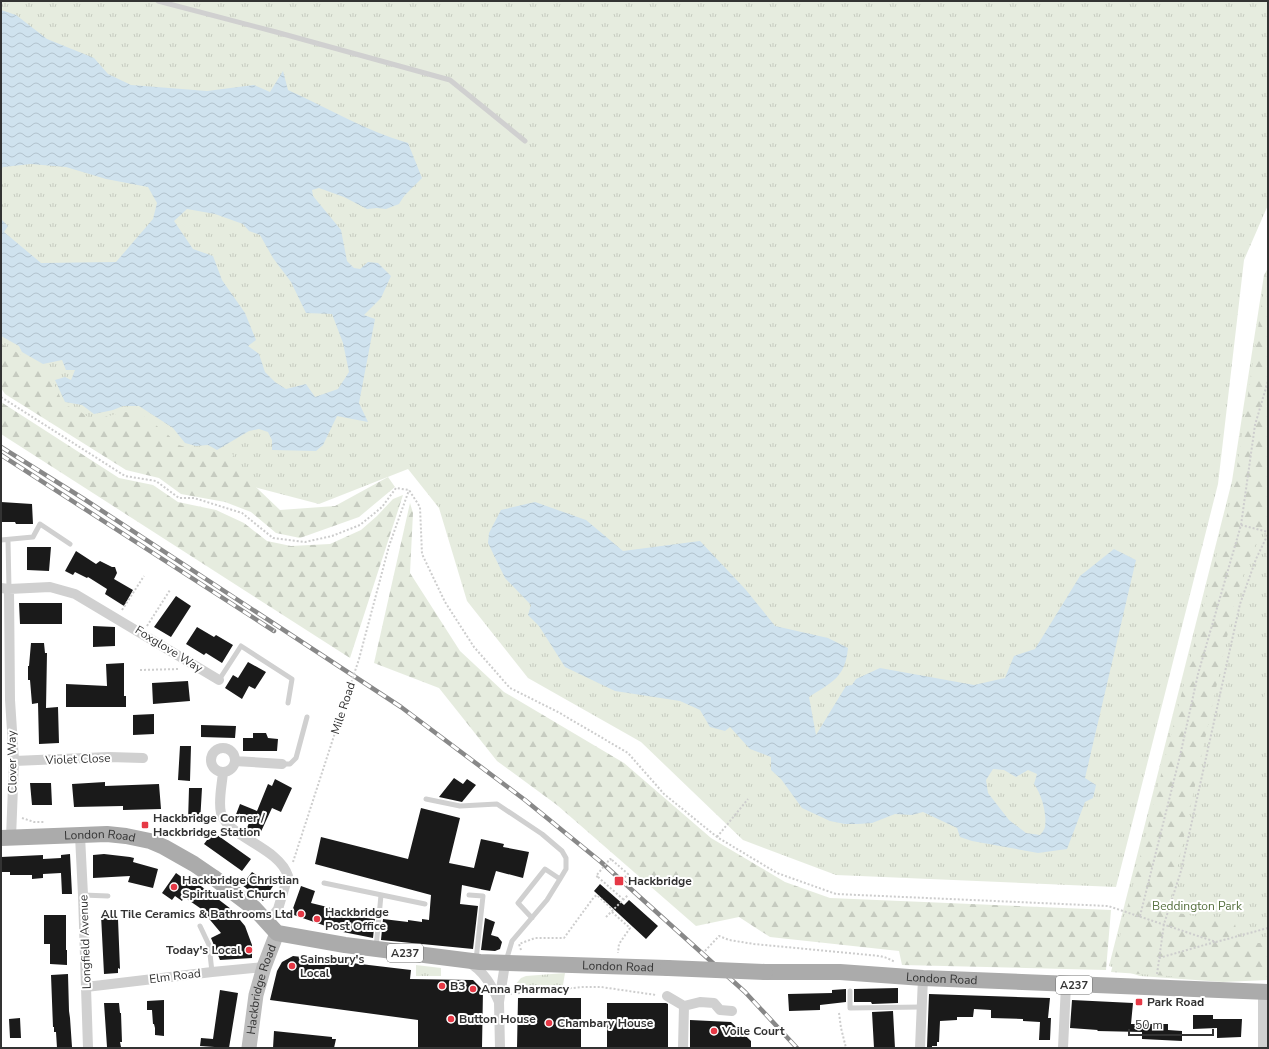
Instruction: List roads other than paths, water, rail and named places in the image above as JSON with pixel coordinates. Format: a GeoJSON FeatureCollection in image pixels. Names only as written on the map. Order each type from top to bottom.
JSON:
{"type":"FeatureCollection","features":[{"type":"Feature","properties":{"kind":"main road","name":"London Road"},"geometry":{"type":"LineString","coordinates":[[6,838],[107,834],[150,841],[194,864],[213,877],[254,908],[272,927],[344,946],[506,964],[765,972],[840,972],[923,978],[1066,985],[1266,992]]}},
{"type":"Feature","properties":{"kind":"main road","name":"Hackbridge Road"},"geometry":{"type":"LineString","coordinates":[[249,1048],[256,995],[264,967],[272,927]]}},
{"type":"Feature","properties":{"kind":"street","name":"Foxglove Way"},"geometry":{"type":"LineString","coordinates":[[5,589],[50,588],[75,594],[219,680]]}},
{"type":"Feature","properties":{"kind":"street","name":"Clover Way"},"geometry":{"type":"LineString","coordinates":[[5,589],[7,649],[6,701],[14,761],[6,838]]}},
{"type":"Feature","properties":{"kind":"street"},"geometry":{"type":"LineString","coordinates":[[222,748],[230,750],[233,753],[235,761],[230,770],[219,772],[213,766],[211,759],[215,752],[222,748]]}},
{"type":"Feature","properties":{"kind":"street","name":"Violet Close"},"geometry":{"type":"LineString","coordinates":[[14,761],[110,757],[143,758]]}},
{"type":"Feature","properties":{"kind":"street"},"geometry":{"type":"LineString","coordinates":[[235,761],[282,764]]}},
{"type":"Feature","properties":{"kind":"street"},"geometry":{"type":"LineString","coordinates":[[223,772],[220,802],[221,814],[225,820],[242,835],[277,859],[285,868],[288,876],[272,927]]}},
{"type":"Feature","properties":{"kind":"street","name":"Longfield Avenue"},"geometry":{"type":"LineString","coordinates":[[80,836],[88,1048]]}},
{"type":"Feature","properties":{"kind":"street"},"geometry":{"type":"LineString","coordinates":[[471,961],[487,978],[500,999]]}},
{"type":"Feature","properties":{"kind":"street"},"geometry":{"type":"LineString","coordinates":[[500,1048],[500,999],[506,964]]}},
{"type":"Feature","properties":{"kind":"street","name":"Elm Road"},"geometry":{"type":"LineString","coordinates":[[86,987],[264,967]]}},
{"type":"Feature","properties":{"kind":"street"},"geometry":{"type":"LineString","coordinates":[[920,1048],[923,978]]}},
{"type":"Feature","properties":{"kind":"street"},"geometry":{"type":"LineString","coordinates":[[1063,1048],[1066,985]]}},
{"type":"Feature","properties":{"kind":"street"},"geometry":{"type":"LineString","coordinates":[[1262,1048],[1266,992]]}},
{"type":"Feature","properties":{"kind":"street"},"geometry":{"type":"LineString","coordinates":[[667,996],[684,1006],[700,1002],[714,1003],[720,1010],[732,1011]]}},
{"type":"Feature","properties":{"kind":"street"},"geometry":{"type":"LineString","coordinates":[[684,1006],[684,1048]]}},
{"type":"Feature","properties":{"kind":"lane"},"geometry":{"type":"LineString","coordinates":[[158,1],[450,80],[525,141]]}},
{"type":"Feature","properties":{"kind":"lane"},"geometry":{"type":"LineString","coordinates":[[1,540],[33,537],[40,524],[70,544]]}},
{"type":"Feature","properties":{"kind":"lane"},"geometry":{"type":"LineString","coordinates":[[5,589],[8,540]]}},
{"type":"Feature","properties":{"kind":"lane","name":"Foxglove Way"},"geometry":{"type":"LineString","coordinates":[[219,680],[241,646],[292,679],[288,703]]}},
{"type":"Feature","properties":{"kind":"lane"},"geometry":{"type":"LineString","coordinates":[[282,764],[290,764],[296,758],[307,717]]}},
{"type":"Feature","properties":{"kind":"lane"},"geometry":{"type":"LineString","coordinates":[[426,799],[460,806],[497,804],[542,834],[562,851],[566,858],[566,869],[547,900],[512,942],[506,964]]}},
{"type":"Feature","properties":{"kind":"lane"},"geometry":{"type":"LineString","coordinates":[[532,918],[518,903],[545,869],[560,879]]}},
{"type":"Feature","properties":{"kind":"lane"},"geometry":{"type":"LineString","coordinates":[[324,883],[426,904]]}},
{"type":"Feature","properties":{"kind":"lane"},"geometry":{"type":"LineString","coordinates":[[83,894],[108,896]]}},
{"type":"Feature","properties":{"kind":"lane"},"geometry":{"type":"LineString","coordinates":[[376,949],[381,895]]}},
{"type":"Feature","properties":{"kind":"lane"},"geometry":{"type":"LineString","coordinates":[[469,895],[482,896],[471,961]]}},
{"type":"Feature","properties":{"kind":"lane"},"geometry":{"type":"LineString","coordinates":[[200,926],[209,945],[212,972]]}},
{"type":"Feature","properties":{"kind":"lane"},"geometry":{"type":"LineString","coordinates":[[850,991],[850,1008],[921,1007]]}},
{"type":"Feature","properties":{"kind":"water"},"geometry":{"type":"Polygon","coordinates":[[[1,10],[16,15],[47,39],[94,58],[108,74],[131,85],[207,91],[254,85],[270,92],[283,71],[288,90],[362,126],[408,143],[422,178],[404,196],[399,204],[386,209],[367,209],[344,197],[319,188],[312,190],[313,196],[341,230],[347,261],[354,268],[360,269],[368,262],[378,263],[391,276],[381,298],[364,315],[375,319],[359,403],[368,422],[337,416],[323,445],[316,451],[272,450],[272,440],[268,432],[259,429],[249,431],[217,450],[208,445],[196,446],[185,443],[173,428],[139,406],[123,406],[94,414],[82,405],[65,402],[55,380],[65,377],[71,380],[75,370],[66,370],[62,360],[43,364],[22,352],[19,346],[1,336],[1,219],[8,226],[4,232],[41,263],[116,262],[153,219],[157,203],[148,187],[106,179],[66,167],[31,164],[3,167],[1,170],[1,10]],[[187,209],[174,221],[193,249],[213,256],[222,280],[245,313],[256,340],[248,346],[259,354],[265,372],[275,382],[286,389],[306,384],[315,397],[338,389],[349,372],[343,343],[332,314],[306,313],[291,282],[273,258],[260,235],[249,231],[243,224],[215,214],[187,209]]]}},
{"type":"Feature","properties":{"kind":"water"},"geometry":{"type":"Polygon","coordinates":[[[535,502],[586,520],[623,551],[700,541],[746,590],[775,626],[828,638],[848,648],[844,666],[840,673],[831,683],[809,697],[816,735],[846,686],[852,685],[856,679],[880,668],[974,685],[1005,678],[1014,656],[1035,649],[1080,576],[1114,549],[1136,560],[1085,778],[1096,785],[1093,798],[1085,802],[1067,849],[1038,853],[972,841],[960,837],[957,828],[923,812],[912,815],[895,814],[872,823],[845,824],[830,821],[802,808],[781,779],[771,770],[771,757],[750,749],[730,727],[725,731],[710,727],[700,710],[680,701],[615,691],[565,667],[539,626],[528,615],[531,605],[505,578],[488,543],[489,533],[501,510],[535,502]],[[993,769],[986,780],[988,793],[1009,820],[1026,833],[1040,835],[1045,827],[1045,811],[1042,799],[1034,784],[1037,774],[1028,770],[1016,777],[1004,770],[993,769]]]}},
{"type":"Feature","properties":{"kind":"railway"},"geometry":{"type":"LineString","coordinates":[[1,447],[84,499],[401,707],[525,800],[601,862],[745,992],[797,1048]]}},
{"type":"Feature","properties":{"kind":"railway"},"geometry":{"type":"LineString","coordinates":[[1,455],[274,631]]}},
{"type":"Feature","properties":{"kind":"place","name":"Hackbridge Corner / Hackbridge Station"},"geometry":{"type":"Point","coordinates":[145,825]}},
{"type":"Feature","properties":{"kind":"place","name":"Hackbridge"},"geometry":{"type":"Point","coordinates":[619,881]}},
{"type":"Feature","properties":{"kind":"place","name":"Hackbridge Christian Spiritualist Church"},"geometry":{"type":"Point","coordinates":[174,887]}},
{"type":"Feature","properties":{"kind":"place","name":"All Tile Ceramics & Bathrooms Ltd"},"geometry":{"type":"Point","coordinates":[301,914]}},
{"type":"Feature","properties":{"kind":"place","name":"Hackbridge Post Office"},"geometry":{"type":"Point","coordinates":[317,919]}},
{"type":"Feature","properties":{"kind":"place","name":"Today's Local"},"geometry":{"type":"Point","coordinates":[249,950]}},
{"type":"Feature","properties":{"kind":"place","name":"Sainsbury's Local"},"geometry":{"type":"Point","coordinates":[292,966]}},
{"type":"Feature","properties":{"kind":"place","name":"B3"},"geometry":{"type":"Point","coordinates":[442,986]}},
{"type":"Feature","properties":{"kind":"place","name":"Anna Pharmacy"},"geometry":{"type":"Point","coordinates":[473,989]}},
{"type":"Feature","properties":{"kind":"place","name":"Park Road"},"geometry":{"type":"Point","coordinates":[1139,1002]}},
{"type":"Feature","properties":{"kind":"place","name":"Button House"},"geometry":{"type":"Point","coordinates":[451,1019]}},
{"type":"Feature","properties":{"kind":"place","name":"Chambary House"},"geometry":{"type":"Point","coordinates":[549,1023]}},
{"type":"Feature","properties":{"kind":"place","name":"Voile Court"},"geometry":{"type":"Point","coordinates":[714,1031]}},
{"type":"Feature","properties":{"kind":"park label","name":"Beddington Park"},"geometry":{"type":"Point","coordinates":[1197,906]}}]}
